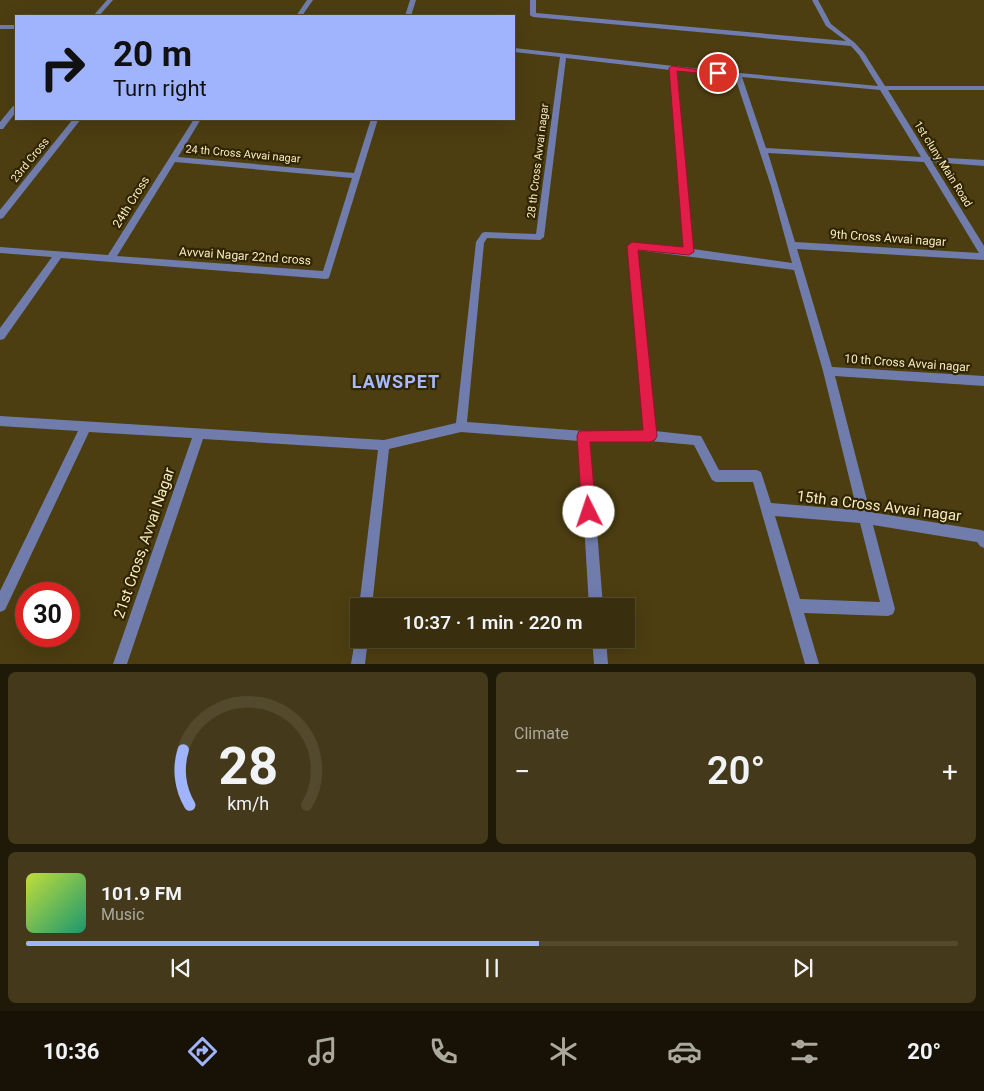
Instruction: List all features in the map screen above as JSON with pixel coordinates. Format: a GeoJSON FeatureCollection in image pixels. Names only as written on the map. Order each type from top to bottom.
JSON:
{"type":"FeatureCollection","features":[{"type":"Feature","properties":{"kind":"street"},"geometry":{"type":"LineString","coordinates":[[97,15],[110,0]]}},
{"type":"Feature","properties":{"kind":"street"},"geometry":{"type":"LineString","coordinates":[[300,15],[310,0]]}},
{"type":"Feature","properties":{"kind":"street"},"geometry":{"type":"LineString","coordinates":[[408,15],[413,0]]}},
{"type":"Feature","properties":{"kind":"street"},"geometry":{"type":"LineString","coordinates":[[533,0],[534,15],[853,44]]}},
{"type":"Feature","properties":{"kind":"street"},"geometry":{"type":"LineString","coordinates":[[815,0],[828,25],[853,44]]}},
{"type":"Feature","properties":{"kind":"street"},"geometry":{"type":"LineString","coordinates":[[0,27],[15,27]]}},
{"type":"Feature","properties":{"kind":"street","name":"1st cluny Main Road"},"geometry":{"type":"LineString","coordinates":[[853,44],[928,160],[984,255]]}},
{"type":"Feature","properties":{"kind":"street"},"geometry":{"type":"LineString","coordinates":[[515,50],[738,75],[881,88],[984,88]]}},
{"type":"Feature","properties":{"kind":"street","name":"28 th Cross Avvai nagar"},"geometry":{"type":"LineString","coordinates":[[461,427],[480,242],[485,235],[540,237],[563,56]]}},
{"type":"Feature","properties":{"kind":"street"},"geometry":{"type":"LineString","coordinates":[[672,68],[689,252]]}},
{"type":"Feature","properties":{"kind":"street"},"geometry":{"type":"LineString","coordinates":[[738,75],[763,150],[828,371],[888,608],[795,606]]}},
{"type":"Feature","properties":{"kind":"street"},"geometry":{"type":"LineString","coordinates":[[0,127],[15,109]]}},
{"type":"Feature","properties":{"kind":"street","name":"23rd Cross"},"geometry":{"type":"LineString","coordinates":[[0,216],[76,120]]}},
{"type":"Feature","properties":{"kind":"street","name":"24 th Cross Avvai nagar"},"geometry":{"type":"LineString","coordinates":[[196,120],[173,159],[357,176]]}},
{"type":"Feature","properties":{"kind":"street","name":"Avvvai Nagar 22nd cross"},"geometry":{"type":"LineString","coordinates":[[0,250],[326,275],[375,120]]}},
{"type":"Feature","properties":{"kind":"street"},"geometry":{"type":"LineString","coordinates":[[763,150],[984,163]]}},
{"type":"Feature","properties":{"kind":"street","name":"24th Cross"},"geometry":{"type":"LineString","coordinates":[[111,258],[173,159]]}},
{"type":"Feature","properties":{"kind":"street","name":"9th Cross Avvai nagar"},"geometry":{"type":"LineString","coordinates":[[790,245],[984,255]]}},
{"type":"Feature","properties":{"kind":"street"},"geometry":{"type":"LineString","coordinates":[[650,436],[632,246],[797,267]]}},
{"type":"Feature","properties":{"kind":"street"},"geometry":{"type":"LineString","coordinates":[[0,336],[59,254]]}},
{"type":"Feature","properties":{"kind":"street","name":"10 th Cross Avvai nagar"},"geometry":{"type":"LineString","coordinates":[[828,371],[984,381]]}},
{"type":"Feature","properties":{"kind":"street"},"geometry":{"type":"LineString","coordinates":[[0,421],[384,445],[461,427],[584,436],[650,436],[697,440],[716,476],[757,476],[812,664]]}},
{"type":"Feature","properties":{"kind":"street"},"geometry":{"type":"LineString","coordinates":[[0,605],[86,427]]}},
{"type":"Feature","properties":{"kind":"street","name":"21st Cross, Avvai Nagar"},"geometry":{"type":"LineString","coordinates":[[120,664],[199,433]]}},
{"type":"Feature","properties":{"kind":"street"},"geometry":{"type":"LineString","coordinates":[[584,436],[595,598]]}},
{"type":"Feature","properties":{"kind":"street"},"geometry":{"type":"LineString","coordinates":[[365,598],[384,445]]}},
{"type":"Feature","properties":{"kind":"street","name":"15th a Cross Avvai nagar"},"geometry":{"type":"LineString","coordinates":[[766,509],[864,517],[981,536],[984,542]]}},
{"type":"Feature","properties":{"kind":"street"},"geometry":{"type":"LineString","coordinates":[[358,664],[360,648]]}},
{"type":"Feature","properties":{"kind":"street"},"geometry":{"type":"LineString","coordinates":[[600,648],[601,664]]}},
{"type":"Feature","properties":{"kind":"district","name":"LAWSPET"},"geometry":{"type":"Point","coordinates":[396,381]}},
{"type":"Feature","properties":{"kind":"route"},"geometry":{"type":"LineString","coordinates":[[589,512],[584,436],[650,436],[632,246],[689,252],[672,68],[718,73]]}}]}
